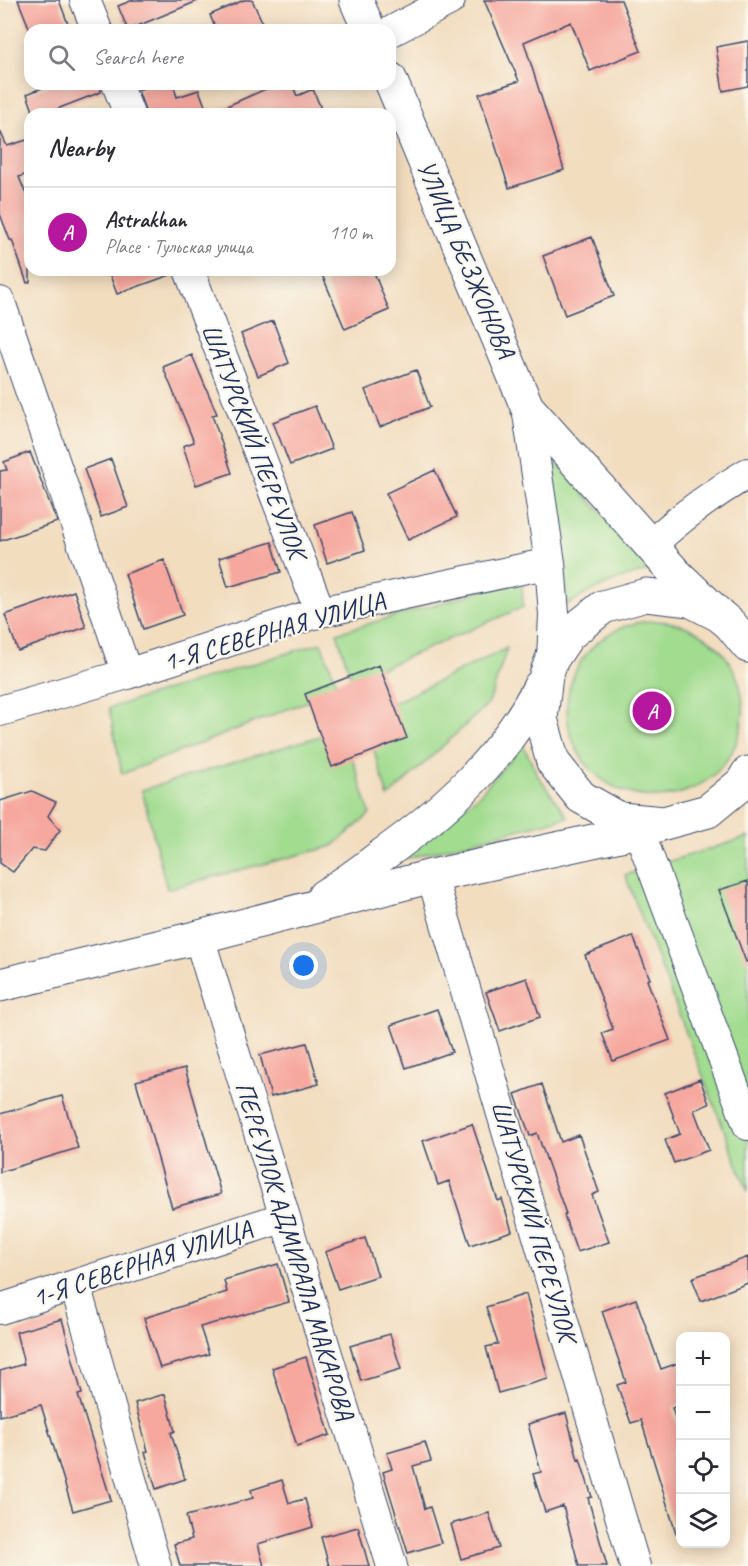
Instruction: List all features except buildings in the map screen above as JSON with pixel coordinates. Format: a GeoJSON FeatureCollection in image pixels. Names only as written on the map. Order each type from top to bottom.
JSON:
{"type":"FeatureCollection","features":[{"type":"Feature","properties":{"kind":"main road"},"geometry":{"type":"LineString","coordinates":[[356,0],[366,24]]}},
{"type":"Feature","properties":{"kind":"main road","name":"УЛИЦА БЕЗЖОНОВА"},"geometry":{"type":"LineString","coordinates":[[395,90],[527,407],[676,574],[736,629]]}},
{"type":"Feature","properties":{"kind":"main road"},"geometry":{"type":"LineString","coordinates":[[297,911],[336,889],[442,809],[480,773],[526,714],[568,635],[603,607],[646,595],[690,600],[736,629]]}},
{"type":"Feature","properties":{"kind":"main road"},"geometry":{"type":"LineString","coordinates":[[549,667],[541,719],[553,762],[581,797],[620,819],[652,827]]}},
{"type":"Feature","properties":{"kind":"main road"},"geometry":{"type":"LineString","coordinates":[[708,811],[742,783],[748,773]]}},
{"type":"Feature","properties":{"kind":"main road"},"geometry":{"type":"LineString","coordinates":[[0,985],[200,937],[432,876],[652,827],[748,800]]}},
{"type":"Feature","properties":{"kind":"street"},"geometry":{"type":"LineString","coordinates":[[85,0],[95,24]]}},
{"type":"Feature","properties":{"kind":"street"},"geometry":{"type":"LineString","coordinates":[[396,29],[450,0]]}},
{"type":"Feature","properties":{"kind":"street"},"geometry":{"type":"LineString","coordinates":[[119,90],[127,108]]}},
{"type":"Feature","properties":{"kind":"street","name":"ШАТУРСКИЙ ПЕРЕУЛОК"},"geometry":{"type":"LineString","coordinates":[[191,276],[320,612]]}},
{"type":"Feature","properties":{"kind":"street"},"geometry":{"type":"LineString","coordinates":[[0,302],[127,674]]}},
{"type":"Feature","properties":{"kind":"street"},"geometry":{"type":"LineString","coordinates":[[527,407],[550,563],[554,614],[549,667]]}},
{"type":"Feature","properties":{"kind":"street"},"geometry":{"type":"LineString","coordinates":[[650,546],[678,519],[748,473]]}},
{"type":"Feature","properties":{"kind":"street","name":"1-Я СЕВЕРНАЯ УЛИЦА"},"geometry":{"type":"LineString","coordinates":[[0,711],[127,674],[320,612],[550,563]]}},
{"type":"Feature","properties":{"kind":"street"},"geometry":{"type":"LineString","coordinates":[[652,827],[748,1125]]}},
{"type":"Feature","properties":{"kind":"street","name":"ШАТУРСКИЙ ПЕРЕУЛОК"},"geometry":{"type":"LineString","coordinates":[[432,876],[635,1566]]}},
{"type":"Feature","properties":{"kind":"street","name":"ПЕРЕУЛОК АДМИРАЛА МАКАРОВА"},"geometry":{"type":"LineString","coordinates":[[200,937],[392,1566]]}},
{"type":"Feature","properties":{"kind":"street","name":"1-Я СЕВЕРНАЯ УЛИЦА"},"geometry":{"type":"LineString","coordinates":[[0,1309],[285,1216]]}},
{"type":"Feature","properties":{"kind":"street"},"geometry":{"type":"LineString","coordinates":[[75,1285],[156,1566]]}},
{"type":"Feature","properties":{"kind":"green space"},"geometry":{"type":"Polygon","coordinates":[[[558,463],[651,570],[608,584],[567,605],[549,467],[558,463]]]}},
{"type":"Feature","properties":{"kind":"green space"},"geometry":{"type":"Polygon","coordinates":[[[522,579],[523,607],[352,681],[337,633],[522,579]]]}},
{"type":"Feature","properties":{"kind":"green space"},"geometry":{"type":"Polygon","coordinates":[[[655,621],[672,622],[689,627],[717,647],[737,675],[742,692],[742,726],[737,743],[717,771],[689,791],[672,796],[655,797],[638,796],[621,791],[593,771],[573,743],[568,726],[567,709],[568,692],[573,675],[593,647],[621,627],[638,622],[655,621]]]}},
{"type":"Feature","properties":{"kind":"green space"},"geometry":{"type":"Polygon","coordinates":[[[321,643],[339,689],[122,774],[109,708],[321,643]]]}},
{"type":"Feature","properties":{"kind":"green space"},"geometry":{"type":"Polygon","coordinates":[[[507,648],[489,703],[388,797],[364,717],[507,648]]]}},
{"type":"Feature","properties":{"kind":"green space"},"geometry":{"type":"Polygon","coordinates":[[[343,729],[370,814],[333,846],[167,889],[142,790],[343,729]]]}},
{"type":"Feature","properties":{"kind":"green space"},"geometry":{"type":"Polygon","coordinates":[[[523,745],[538,776],[568,817],[397,861],[479,795],[523,745]]]}},
{"type":"Feature","properties":{"kind":"green space"},"geometry":{"type":"Polygon","coordinates":[[[748,837],[748,1192],[625,875],[748,837]]]}},
{"type":"Feature","properties":{"kind":"place","name":"Astrakhan"},"geometry":{"type":"Point","coordinates":[652,711]}}]}
